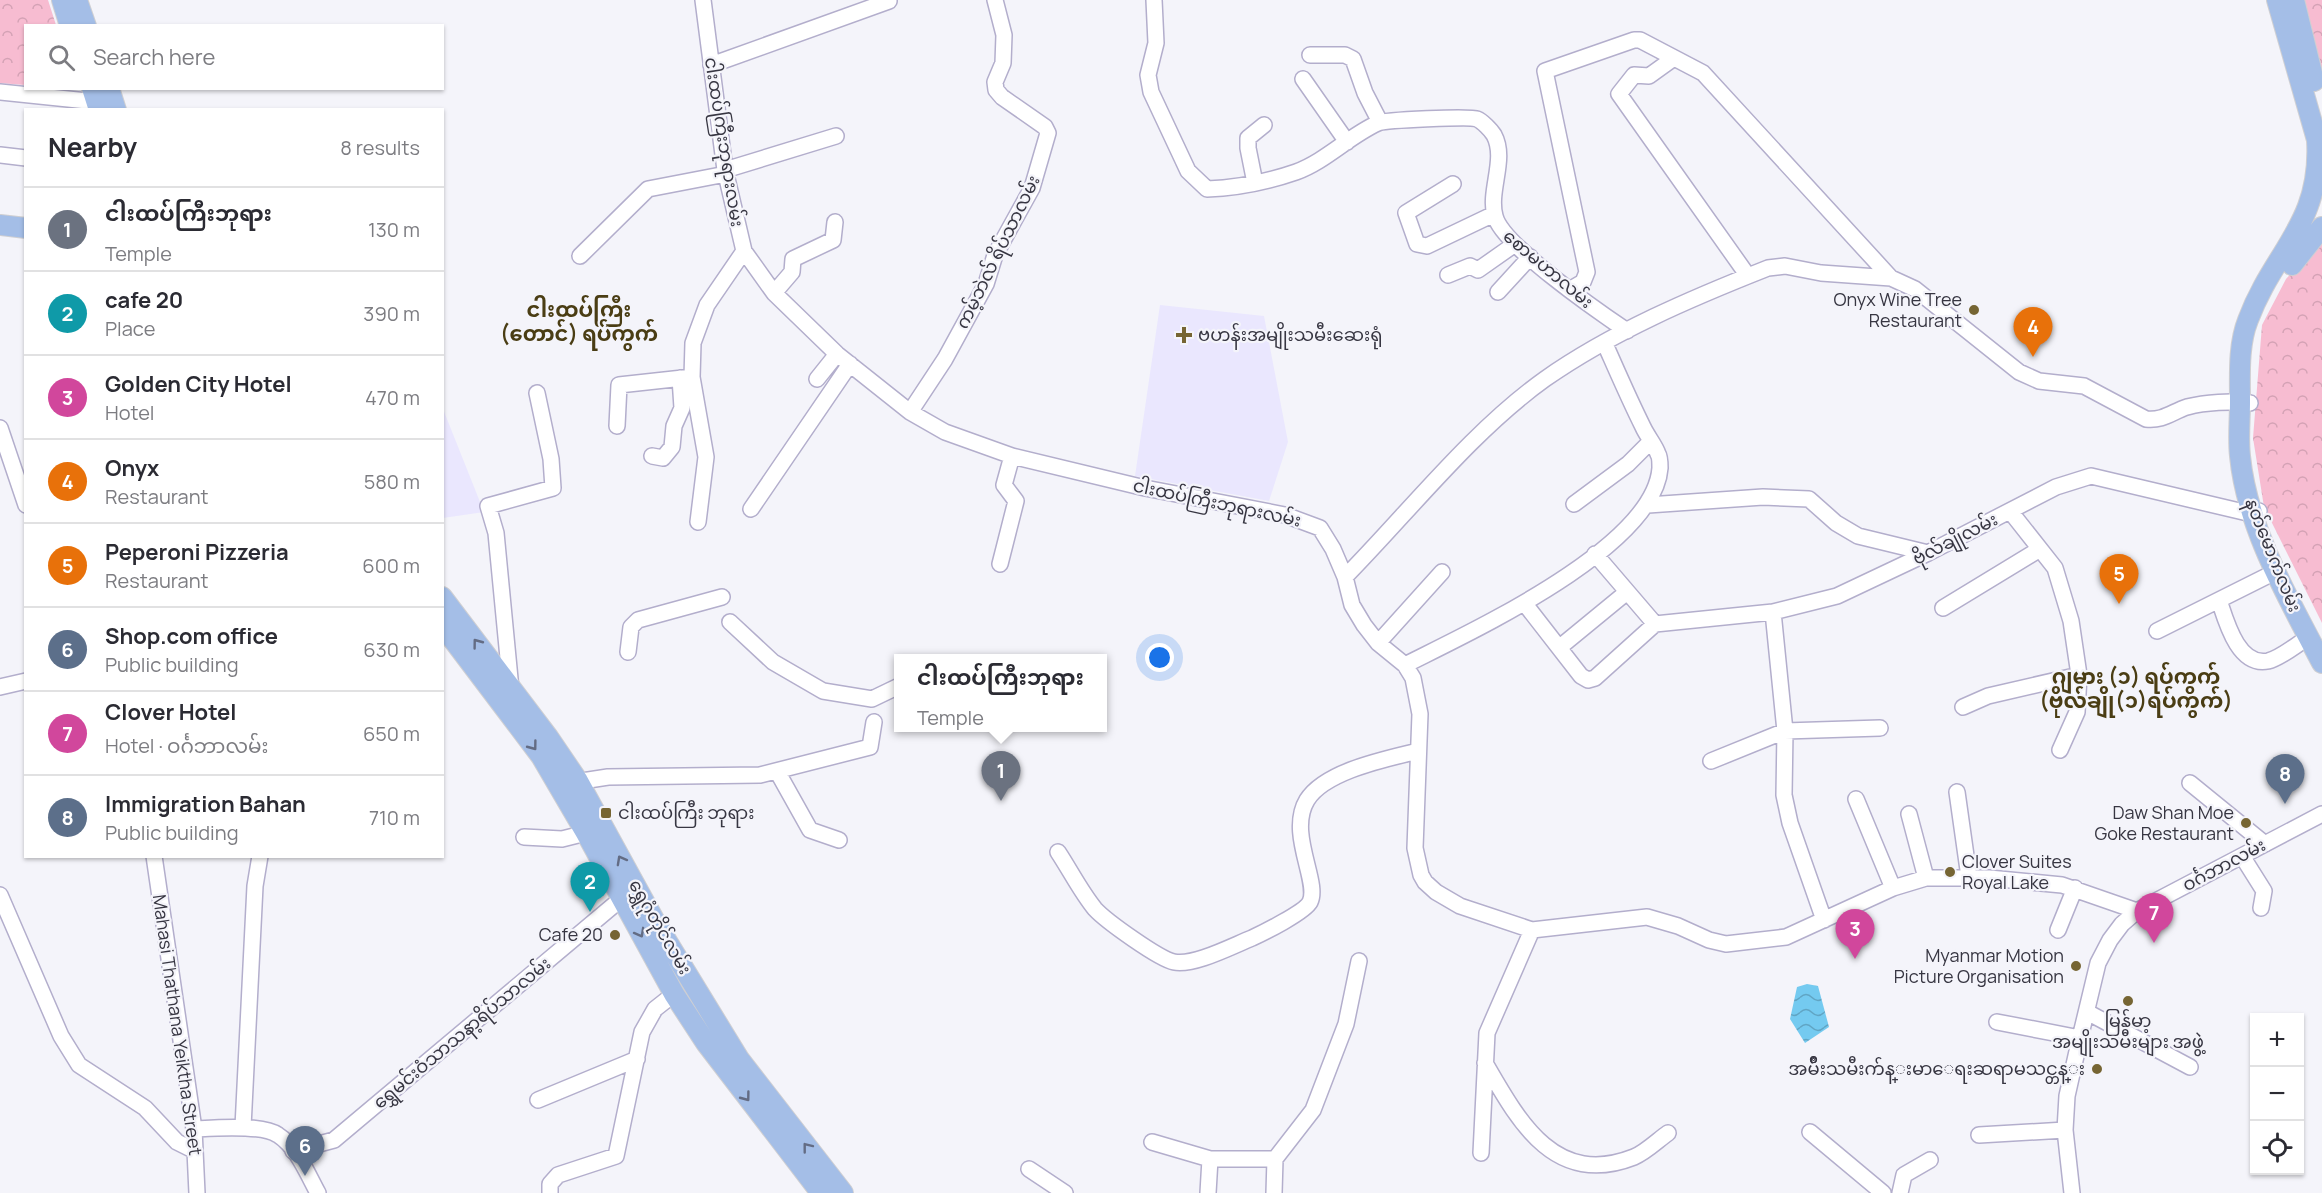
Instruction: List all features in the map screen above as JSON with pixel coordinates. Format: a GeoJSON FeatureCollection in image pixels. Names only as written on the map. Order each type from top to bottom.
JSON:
{"type":"FeatureCollection","features":[{"type":"Feature","properties":{"kind":"main road"},"geometry":{"type":"LineString","coordinates":[[62,0],[69,24]]}},
{"type":"Feature","properties":{"kind":"main road"},"geometry":{"type":"LineString","coordinates":[[77,0],[85,24]]}},
{"type":"Feature","properties":{"kind":"main road","name":"နတ်မောက်လမ်း"},"geometry":{"type":"LineString","coordinates":[[2245,403],[2239,380],[2246,323],[2267,281],[2312,215],[2321,184],[2321,158],[2317,140],[2277,0]]}},
{"type":"Feature","properties":{"kind":"main road"},"geometry":{"type":"LineString","coordinates":[[2294,0],[2322,112]]}},
{"type":"Feature","properties":{"kind":"main road"},"geometry":{"type":"LineString","coordinates":[[0,225],[24,228]]}},
{"type":"Feature","properties":{"kind":"main road","name":"နတ်မောက်လမ်း"},"geometry":{"type":"LineString","coordinates":[[2322,227],[2283,275],[2259,319],[2245,403],[2240,458],[2257,512],[2276,559],[2315,637],[2322,663]]}},
{"type":"Feature","properties":{"kind":"main road","name":"ရွှေဂုံတိုင်လမ်း"},"geometry":{"type":"LineString","coordinates":[[444,600],[548,736],[586,833],[674,994],[713,1052],[821,1193]]}},
{"type":"Feature","properties":{"kind":"main road","name":"ရွှေဂုံတိုင်လမ်း"},"geometry":{"type":"LineString","coordinates":[[444,628],[541,756],[568,784],[739,1059],[843,1193]]}},
{"type":"Feature","properties":{"kind":"street","name":"ငါးထပ်ကြီးဘုရားလမ်း"},"geometry":{"type":"LineString","coordinates":[[703,0],[726,172],[744,251],[774,293],[837,354],[932,427],[1012,456],[1145,488],[1286,515],[1320,528],[1327,537],[1345,577],[1352,604],[1378,643],[1405,665],[1418,691],[1420,714],[1414,848],[1417,866],[1425,882],[1460,906],[1532,930],[1647,917],[1678,926],[1709,940],[1742,943],[1786,937],[1893,888],[1926,878],[1969,877],[2075,888],[2137,911]]}},
{"type":"Feature","properties":{"kind":"street","name":"ကမ့်ဘဲလ် ရိပ်သာလမ်း"},"geometry":{"type":"LineString","coordinates":[[910,412],[945,359],[986,284],[995,255],[1032,188],[1048,133],[1045,127],[1002,97],[996,90],[995,82],[1003,63],[1004,35],[995,0]]}},
{"type":"Feature","properties":{"kind":"street","name":"စောမဟာလမ်း"},"geometry":{"type":"LineString","coordinates":[[1154,0],[1156,43],[1148,75],[1151,92],[1188,171],[1207,189],[1240,188],[1298,172],[1380,122],[1464,117],[1478,119],[1493,134],[1497,146],[1494,214],[1500,228],[1515,244],[1627,331]]}},
{"type":"Feature","properties":{"kind":"street"},"geometry":{"type":"LineString","coordinates":[[711,65],[890,1]]}},
{"type":"Feature","properties":{"kind":"street"},"geometry":{"type":"LineString","coordinates":[[1571,289],[1583,282],[1587,272],[1545,71],[1634,40],[1640,40],[1703,73],[1892,278],[1915,289],[2019,372],[2039,381],[2084,386],[2146,419],[2157,420],[2187,407],[2245,403]]}},
{"type":"Feature","properties":{"kind":"street"},"geometry":{"type":"LineString","coordinates":[[1310,55],[1345,55],[1353,59],[1358,67],[1365,93],[1380,122]]}},
{"type":"Feature","properties":{"kind":"street"},"geometry":{"type":"LineString","coordinates":[[1674,58],[1653,74],[1634,75],[1619,94],[1748,276]]}},
{"type":"Feature","properties":{"kind":"street"},"geometry":{"type":"LineString","coordinates":[[1303,79],[1347,142]]}},
{"type":"Feature","properties":{"kind":"street"},"geometry":{"type":"LineString","coordinates":[[0,92],[104,99]]}},
{"type":"Feature","properties":{"kind":"street"},"geometry":{"type":"LineString","coordinates":[[1255,183],[1248,138],[1264,125]]}},
{"type":"Feature","properties":{"kind":"street"},"geometry":{"type":"LineString","coordinates":[[580,256],[648,189],[726,172],[836,136]]}},
{"type":"Feature","properties":{"kind":"street"},"geometry":{"type":"LineString","coordinates":[[0,155],[24,158]]}},
{"type":"Feature","properties":{"kind":"street"},"geometry":{"type":"LineString","coordinates":[[1454,184],[1406,213],[1419,246],[1427,246],[1494,214]]}},
{"type":"Feature","properties":{"kind":"street"},"geometry":{"type":"LineString","coordinates":[[774,293],[792,272],[793,259],[833,240],[835,222]]}},
{"type":"Feature","properties":{"kind":"street"},"geometry":{"type":"LineString","coordinates":[[1448,275],[1467,266],[1478,270],[1515,244]]}},
{"type":"Feature","properties":{"kind":"street"},"geometry":{"type":"LineString","coordinates":[[652,456],[663,458],[672,447],[674,426],[682,408],[693,344],[707,305],[744,251]]}},
{"type":"Feature","properties":{"kind":"street"},"geometry":{"type":"LineString","coordinates":[[1498,292],[1530,256]]}},
{"type":"Feature","properties":{"kind":"street"},"geometry":{"type":"LineString","coordinates":[[1345,577],[1499,419],[1544,380],[1627,331],[1768,268],[1785,266],[1844,275],[1892,278]]}},
{"type":"Feature","properties":{"kind":"street"},"geometry":{"type":"LineString","coordinates":[[1405,665],[1525,604],[1575,571],[1648,505],[1655,489],[1660,467],[1658,454],[1650,442],[1605,344]]}},
{"type":"Feature","properties":{"kind":"street"},"geometry":{"type":"LineString","coordinates":[[817,379],[837,354]]}},
{"type":"Feature","properties":{"kind":"street"},"geometry":{"type":"LineString","coordinates":[[751,509],[850,364]]}},
{"type":"Feature","properties":{"kind":"street"},"geometry":{"type":"LineString","coordinates":[[617,426],[619,385],[686,377]]}},
{"type":"Feature","properties":{"kind":"street"},"geometry":{"type":"LineString","coordinates":[[686,377],[705,457],[698,522]]}},
{"type":"Feature","properties":{"kind":"street"},"geometry":{"type":"LineString","coordinates":[[511,689],[496,533],[488,506],[553,488],[551,459],[537,393]]}},
{"type":"Feature","properties":{"kind":"street"},"geometry":{"type":"LineString","coordinates":[[0,428],[24,499]]}},
{"type":"Feature","properties":{"kind":"street"},"geometry":{"type":"LineString","coordinates":[[1574,504],[1628,464],[1650,442]]}},
{"type":"Feature","properties":{"kind":"street"},"geometry":{"type":"LineString","coordinates":[[1000,564],[1016,501],[1004,485],[1012,456]]}},
{"type":"Feature","properties":{"kind":"street","name":"ဗိုလ်ချိုလမ်း"},"geometry":{"type":"LineString","coordinates":[[1655,624],[1773,612],[1837,596],[1928,553],[2056,487],[2091,476],[2257,512]]}},
{"type":"Feature","properties":{"kind":"street"},"geometry":{"type":"LineString","coordinates":[[1648,505],[1763,496],[1809,499],[1836,523],[1858,536],[1928,553]]}},
{"type":"Feature","properties":{"kind":"street"},"geometry":{"type":"LineString","coordinates":[[2010,511],[2055,568],[2071,621],[2079,675],[2077,712],[2060,750]]}},
{"type":"Feature","properties":{"kind":"street"},"geometry":{"type":"LineString","coordinates":[[1943,608],[2040,549]]}},
{"type":"Feature","properties":{"kind":"street"},"geometry":{"type":"LineString","coordinates":[[1525,604],[1581,676],[1588,680],[1595,678],[1655,624],[1595,554]]}},
{"type":"Feature","properties":{"kind":"street"},"geometry":{"type":"LineString","coordinates":[[2157,631],[2219,600],[2276,559]]}},
{"type":"Feature","properties":{"kind":"street"},"geometry":{"type":"LineString","coordinates":[[1378,643],[1442,572]]}},
{"type":"Feature","properties":{"kind":"street"},"geometry":{"type":"LineString","coordinates":[[1560,647],[1627,592]]}},
{"type":"Feature","properties":{"kind":"street"},"geometry":{"type":"LineString","coordinates":[[627,652],[631,627],[638,620],[722,597]]}},
{"type":"Feature","properties":{"kind":"street"},"geometry":{"type":"LineString","coordinates":[[2219,600],[2235,640],[2252,658],[2270,660],[2315,637]]}},
{"type":"Feature","properties":{"kind":"street"},"geometry":{"type":"LineString","coordinates":[[1773,612],[1785,730],[1784,795],[1790,823],[1824,920]]}},
{"type":"Feature","properties":{"kind":"street"},"geometry":{"type":"LineString","coordinates":[[730,622],[773,662],[823,691],[872,699],[894,689]]}},
{"type":"Feature","properties":{"kind":"street"},"geometry":{"type":"LineString","coordinates":[[1963,707],[1988,696],[2079,675]]}},
{"type":"Feature","properties":{"kind":"street"},"geometry":{"type":"LineString","coordinates":[[0,687],[24,681]]}},
{"type":"Feature","properties":{"kind":"street"},"geometry":{"type":"LineString","coordinates":[[568,784],[666,775],[749,776],[777,771],[870,747],[874,722]]}},
{"type":"Feature","properties":{"kind":"street"},"geometry":{"type":"LineString","coordinates":[[1711,761],[1785,730],[1880,728]]}},
{"type":"Feature","properties":{"kind":"street"},"geometry":{"type":"LineString","coordinates":[[1058,852],[1097,911],[1143,945],[1173,962],[1191,961],[1258,935],[1306,907],[1311,894],[1299,828],[1307,800],[1328,782],[1357,768],[1418,751]]}},
{"type":"Feature","properties":{"kind":"street"},"geometry":{"type":"LineString","coordinates":[[777,771],[810,830],[839,840]]}},
{"type":"Feature","properties":{"kind":"street"},"geometry":{"type":"LineString","coordinates":[[2190,783],[2265,844]]}},
{"type":"Feature","properties":{"kind":"street"},"geometry":{"type":"LineString","coordinates":[[1957,792],[1969,877]]}},
{"type":"Feature","properties":{"kind":"street"},"geometry":{"type":"LineString","coordinates":[[1856,799],[1893,888]]}},
{"type":"Feature","properties":{"kind":"street"},"geometry":{"type":"LineString","coordinates":[[1909,814],[1926,878]]}},
{"type":"Feature","properties":{"kind":"street","name":"ဝင်္ဂဘာလမ်း"},"geometry":{"type":"LineString","coordinates":[[2072,1193],[2066,1130],[2067,1096],[2098,963],[2116,932],[2137,911],[2322,814]]}},
{"type":"Feature","properties":{"kind":"street"},"geometry":{"type":"LineString","coordinates":[[524,837],[562,839],[586,833]]}},
{"type":"Feature","properties":{"kind":"street"},"geometry":{"type":"LineString","coordinates":[[2242,856],[2264,891],[2261,908]]}},
{"type":"Feature","properties":{"kind":"street","name":"Mahasi Thathana Yeiktha Street"},"geometry":{"type":"LineString","coordinates":[[154,858],[194,1129],[197,1193]]}},
{"type":"Feature","properties":{"kind":"street"},"geometry":{"type":"LineString","coordinates":[[243,1128],[255,886],[260,858]]}},
{"type":"Feature","properties":{"kind":"street"},"geometry":{"type":"LineString","coordinates":[[2058,930],[2075,888]]}},
{"type":"Feature","properties":{"kind":"street"},"geometry":{"type":"LineString","coordinates":[[0,895],[61,1036],[79,1065],[144,1108],[177,1142],[195,1151]]}},
{"type":"Feature","properties":{"kind":"street","name":"ရွှေမင်းဝံသာသနာ့ရိပ်သာလမ်း"},"geometry":{"type":"LineString","coordinates":[[293,1151],[334,1140],[621,899]]}},
{"type":"Feature","properties":{"kind":"street"},"geometry":{"type":"LineString","coordinates":[[1481,1153],[1487,1033],[1532,930]]}},
{"type":"Feature","properties":{"kind":"street"},"geometry":{"type":"LineString","coordinates":[[1274,1193],[1275,1159],[1313,1110],[1346,1024],[1359,961]]}},
{"type":"Feature","properties":{"kind":"street"},"geometry":{"type":"LineString","coordinates":[[550,1193],[550,1184],[558,1175],[616,1156],[642,1032],[655,1009],[674,994]]}},
{"type":"Feature","properties":{"kind":"street"},"geometry":{"type":"LineString","coordinates":[[2087,1012],[2190,1067]]}},
{"type":"Feature","properties":{"kind":"street"},"geometry":{"type":"LineString","coordinates":[[1997,1022],[2080,1038]]}},
{"type":"Feature","properties":{"kind":"street"},"geometry":{"type":"LineString","coordinates":[[538,1100],[637,1059]]}},
{"type":"Feature","properties":{"kind":"street"},"geometry":{"type":"LineString","coordinates":[[1485,1063],[1508,1104],[1557,1157],[1581,1165],[1610,1163],[1636,1156],[1668,1132]]}},
{"type":"Feature","properties":{"kind":"street"},"geometry":{"type":"LineString","coordinates":[[194,1129],[243,1128],[278,1134],[293,1151],[318,1193]]}},
{"type":"Feature","properties":{"kind":"street"},"geometry":{"type":"LineString","coordinates":[[1979,1135],[2066,1130]]}},
{"type":"Feature","properties":{"kind":"street"},"geometry":{"type":"LineString","coordinates":[[1810,1132],[1883,1193]]}},
{"type":"Feature","properties":{"kind":"street"},"geometry":{"type":"LineString","coordinates":[[1152,1142],[1210,1160],[1275,1159]]}},
{"type":"Feature","properties":{"kind":"street"},"geometry":{"type":"LineString","coordinates":[[1208,1193],[1210,1160]]}},
{"type":"Feature","properties":{"kind":"street"},"geometry":{"type":"LineString","coordinates":[[1900,1193],[1904,1175],[1930,1160]]}},
{"type":"Feature","properties":{"kind":"street"},"geometry":{"type":"LineString","coordinates":[[1029,1169],[1065,1193]]}},
{"type":"Feature","properties":{"kind":"shaded area"},"geometry":{"type":"Polygon","coordinates":[[[1160,305],[1264,316],[1288,442],[1269,501],[1135,476],[1160,305]]]}},
{"type":"Feature","properties":{"kind":"shaded area"},"geometry":{"type":"Polygon","coordinates":[[[444,412],[484,512],[444,518],[444,412]]]}},
{"type":"Feature","properties":{"kind":"green space"},"geometry":{"type":"Polygon","coordinates":[[[0,0],[48,0],[56,24],[24,24],[24,85],[0,83],[0,0]]]}},
{"type":"Feature","properties":{"kind":"green space"},"geometry":{"type":"Polygon","coordinates":[[[2300,0],[2322,0],[2322,81],[2300,0]]]}},
{"type":"Feature","properties":{"kind":"green space"},"geometry":{"type":"Polygon","coordinates":[[[2322,240],[2322,623],[2264,507],[2253,438],[2262,325],[2286,279],[2322,240]]]}},
{"type":"Feature","properties":{"kind":"water"},"geometry":{"type":"Polygon","coordinates":[[[1807,984],[1818,986],[1829,1027],[1805,1043],[1790,1019],[1797,987],[1807,984]]]}},
{"type":"Feature","properties":{"kind":"place","name":"Onyx Wine Tree Restaurant"},"geometry":{"type":"Point","coordinates":[1974,310]}},
{"type":"Feature","properties":{"kind":"place","name":"ဗဟန်းအမျိုးသမီးဆေးရုံ"},"geometry":{"type":"Point","coordinates":[1184,335]}},
{"type":"Feature","properties":{"kind":"place","name":"Onyx"},"geometry":{"type":"Point","coordinates":[2033,357]}},
{"type":"Feature","properties":{"kind":"place","name":"Peperoni Pizzeria"},"geometry":{"type":"Point","coordinates":[2119,604]}},
{"type":"Feature","properties":{"kind":"place","name":"ငါးထပ်ကြီးဘုရား"},"geometry":{"type":"Point","coordinates":[1001,801]}},
{"type":"Feature","properties":{"kind":"place","name":"Immigration Bahan"},"geometry":{"type":"Point","coordinates":[2285,804]}},
{"type":"Feature","properties":{"kind":"place","name":"ငါးထပ်ကြီး ဘုရား"},"geometry":{"type":"Point","coordinates":[606,813]}},
{"type":"Feature","properties":{"kind":"place","name":"Daw Shan Moe Goke Restaurant"},"geometry":{"type":"Point","coordinates":[2246,823]}},
{"type":"Feature","properties":{"kind":"place","name":"Clover Suites Royal Lake"},"geometry":{"type":"Point","coordinates":[1950,872]}},
{"type":"Feature","properties":{"kind":"place","name":"cafe 20"},"geometry":{"type":"Point","coordinates":[590,912]}},
{"type":"Feature","properties":{"kind":"place","name":"Cafe 20"},"geometry":{"type":"Point","coordinates":[615,935]}},
{"type":"Feature","properties":{"kind":"place","name":"Clover Hotel"},"geometry":{"type":"Point","coordinates":[2154,943]}},
{"type":"Feature","properties":{"kind":"place","name":"Golden City Hotel"},"geometry":{"type":"Point","coordinates":[1855,959]}},
{"type":"Feature","properties":{"kind":"place","name":"Myanmar Motion Picture Organisation"},"geometry":{"type":"Point","coordinates":[2076,966]}},
{"type":"Feature","properties":{"kind":"place","name":"မြန်မာ့ အမျိုးသမီးများ အဖွဲ့"},"geometry":{"type":"Point","coordinates":[2128,1001]}},
{"type":"Feature","properties":{"kind":"place","name":"အမ်ိဳးသမီးက်န္းမာေရးဆရာမသင္တန္း"},"geometry":{"type":"Point","coordinates":[2097,1069]}},
{"type":"Feature","properties":{"kind":"place","name":"Shop.com office"},"geometry":{"type":"Point","coordinates":[305,1176]}},
{"type":"Feature","properties":{"kind":"district","name":"ငါးထပ်ကြီး (တောင်) ရပ်ကွက်"},"geometry":{"type":"Point","coordinates":[579,322]}},
{"type":"Feature","properties":{"kind":"district","name":"ဂျမား (၁) ရပ်ကွက် (ဗိုလ်ချို(၁)ရပ်ကွက်)"},"geometry":{"type":"Point","coordinates":[2136,689]}}]}
